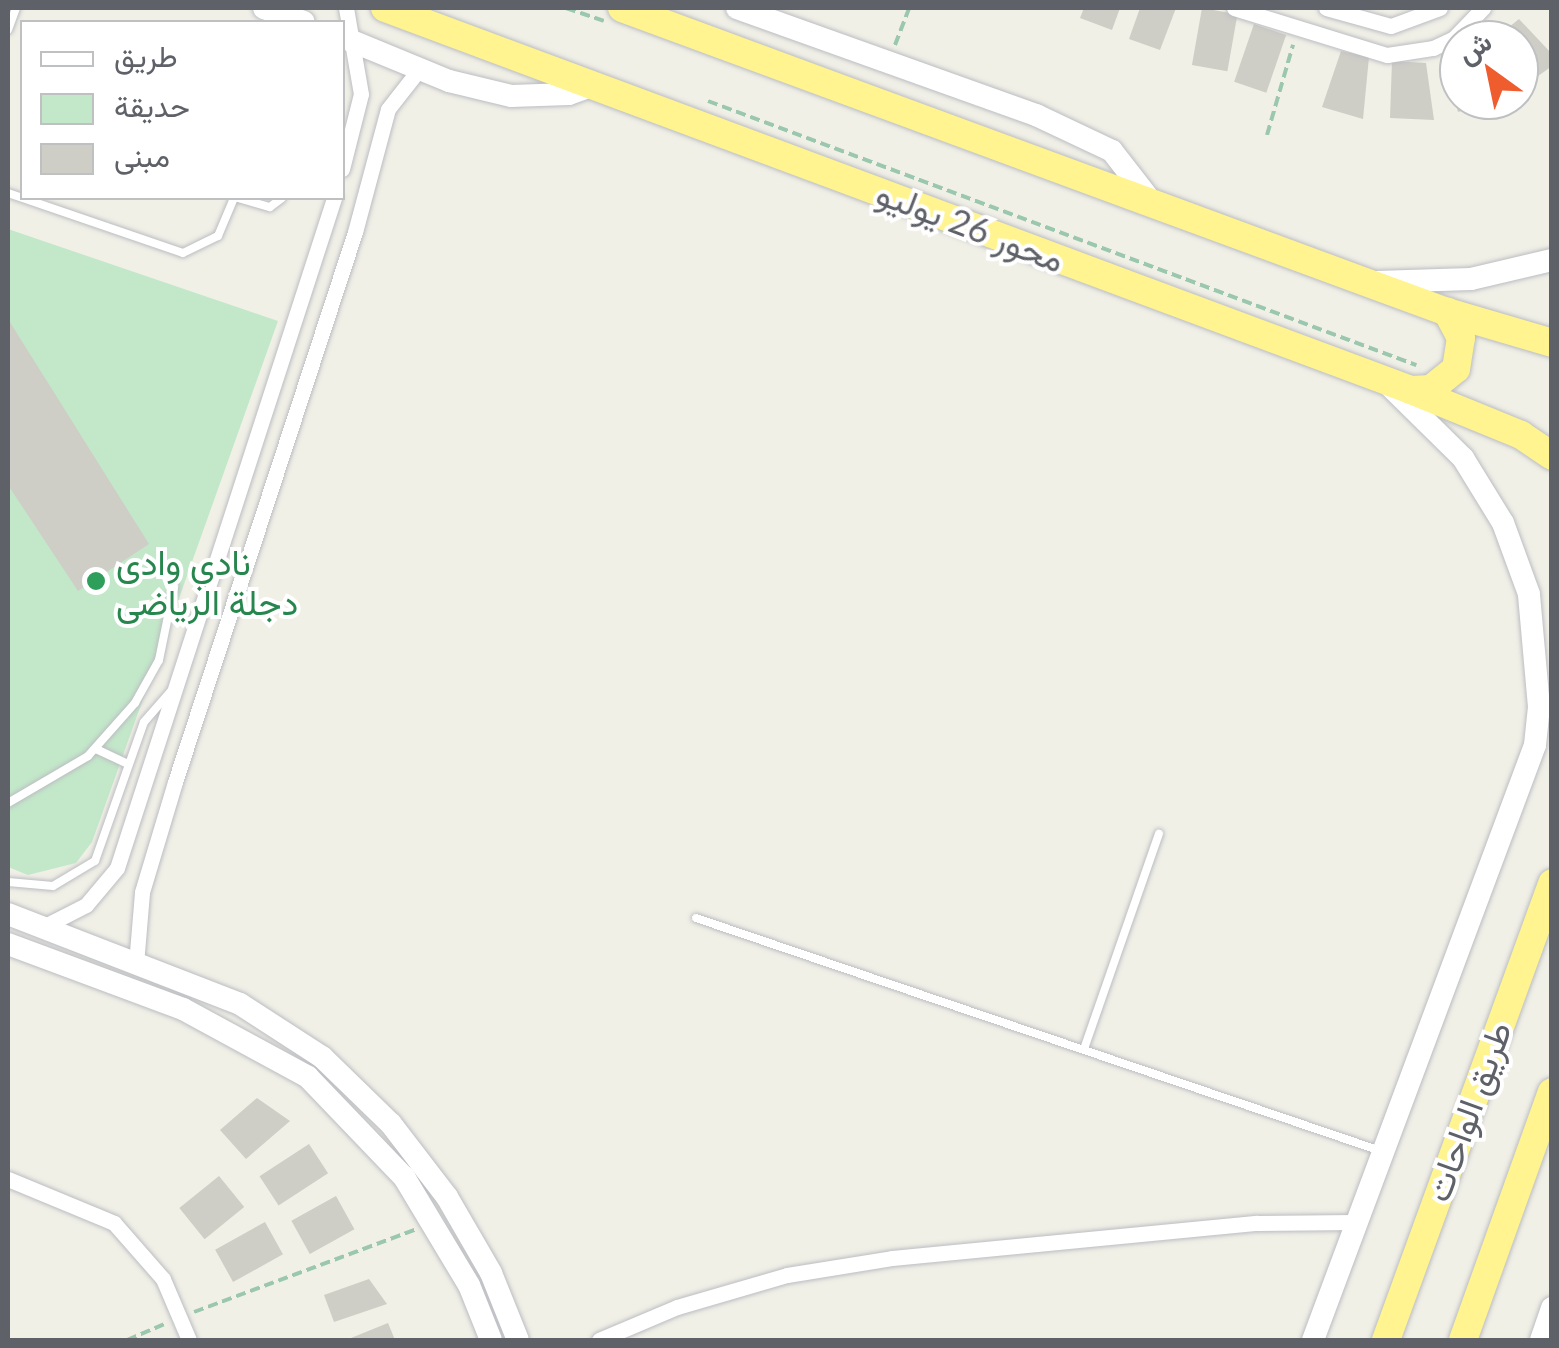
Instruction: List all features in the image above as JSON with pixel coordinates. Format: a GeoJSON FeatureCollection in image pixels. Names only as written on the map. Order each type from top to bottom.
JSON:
{"type":"FeatureCollection","features":[{"type":"Feature","properties":{"kind":"highway","name":"محور 26 يوليو"},"geometry":{"type":"LineString","coordinates":[[385,8],[1382,380],[1421,381],[1552,456]]}},
{"type":"Feature","properties":{"kind":"highway"},"geometry":{"type":"LineString","coordinates":[[617,16],[1447,312],[1552,344]]}},
{"type":"Feature","properties":{"kind":"highway"},"geometry":{"type":"LineString","coordinates":[[1421,381],[1431,389],[1456,369],[1461,338],[1447,312]]}},
{"type":"Feature","properties":{"kind":"highway","name":"طريق الواحات"},"geometry":{"type":"LineString","coordinates":[[1386,1340],[1552,883]]}},
{"type":"Feature","properties":{"kind":"highway","name":"طريق الواحات"},"geometry":{"type":"LineString","coordinates":[[1464,1340],[1552,1092]]}},
{"type":"Feature","properties":{"kind":"street"},"geometry":{"type":"LineString","coordinates":[[264,8],[294,20]]}},
{"type":"Feature","properties":{"kind":"street"},"geometry":{"type":"LineString","coordinates":[[345,157],[361,94],[348,39],[346,8]]}},
{"type":"Feature","properties":{"kind":"street"},"geometry":{"type":"LineString","coordinates":[[737,8],[1036,115],[1112,151],[1154,205]]}},
{"type":"Feature","properties":{"kind":"street"},"geometry":{"type":"LineString","coordinates":[[1234,8],[1376,53],[1411,54],[1454,38],[1483,8]]}},
{"type":"Feature","properties":{"kind":"street"},"geometry":{"type":"LineString","coordinates":[[1326,8],[1391,26],[1440,8]]}},
{"type":"Feature","properties":{"kind":"street"},"geometry":{"type":"LineString","coordinates":[[348,39],[420,68],[512,96],[555,96],[596,84]]}},
{"type":"Feature","properties":{"kind":"street"},"geometry":{"type":"LineString","coordinates":[[127,989],[136,964],[142,892],[174,782],[355,232],[388,108],[420,68]]}},
{"type":"Feature","properties":{"kind":"street"},"geometry":{"type":"LineString","coordinates":[[43,927],[103,888],[151,774],[333,200]]}},
{"type":"Feature","properties":{"kind":"street"},"geometry":{"type":"LineString","coordinates":[[328,219],[355,232]]}},
{"type":"Feature","properties":{"kind":"street"},"geometry":{"type":"LineString","coordinates":[[1367,282],[1471,278],[1552,260]]}},
{"type":"Feature","properties":{"kind":"street"},"geometry":{"type":"LineString","coordinates":[[1313,1340],[1535,745],[1540,669],[1529,594],[1503,523],[1463,458],[1382,380]]}},
{"type":"Feature","properties":{"kind":"street"},"geometry":{"type":"LineString","coordinates":[[151,774],[174,782]]}},
{"type":"Feature","properties":{"kind":"street"},"geometry":{"type":"LineString","coordinates":[[8,917],[240,1004],[358,1088],[448,1197],[491,1273],[518,1340]]}},
{"type":"Feature","properties":{"kind":"street"},"geometry":{"type":"LineString","coordinates":[[8,944],[228,1029],[308,1076],[376,1140],[433,1223],[491,1340]]}},
{"type":"Feature","properties":{"kind":"street"},"geometry":{"type":"LineString","coordinates":[[8,1179],[114,1223],[164,1279],[189,1340]]}},
{"type":"Feature","properties":{"kind":"street"},"geometry":{"type":"LineString","coordinates":[[599,1340],[755,1284],[892,1258],[1257,1222],[1354,1222]]}},
{"type":"Feature","properties":{"kind":"street"},"geometry":{"type":"LineString","coordinates":[[1541,1340],[1552,1308]]}},
{"type":"Feature","properties":{"kind":"lane"},"geometry":{"type":"LineString","coordinates":[[8,30],[16,8]]}},
{"type":"Feature","properties":{"kind":"lane"},"geometry":{"type":"LineString","coordinates":[[28,200],[183,253],[218,236],[235,200]]}},
{"type":"Feature","properties":{"kind":"lane"},"geometry":{"type":"LineString","coordinates":[[244,200],[270,207],[279,200]]}},
{"type":"Feature","properties":{"kind":"lane"},"geometry":{"type":"LineString","coordinates":[[8,803],[96,749],[150,681],[166,639],[174,587]]}},
{"type":"Feature","properties":{"kind":"lane"},"geometry":{"type":"LineString","coordinates":[[8,882],[53,886],[96,861],[144,722],[178,684]]}},
{"type":"Feature","properties":{"kind":"lane"},"geometry":{"type":"LineString","coordinates":[[96,749],[128,764]]}},
{"type":"Feature","properties":{"kind":"lane"},"geometry":{"type":"LineString","coordinates":[[1084,1050],[1159,834]]}},
{"type":"Feature","properties":{"kind":"lane"},"geometry":{"type":"LineString","coordinates":[[696,918],[1383,1152]]}},
{"type":"Feature","properties":{"kind":"path"},"geometry":{"type":"LineString","coordinates":[[566,8],[617,16]]}},
{"type":"Feature","properties":{"kind":"path"},"geometry":{"type":"LineString","coordinates":[[890,62],[909,8]]}},
{"type":"Feature","properties":{"kind":"path"},"geometry":{"type":"LineString","coordinates":[[1267,135],[1297,31]]}},
{"type":"Feature","properties":{"kind":"path"},"geometry":{"type":"LineString","coordinates":[[689,94],[1421,381]]}},
{"type":"Feature","properties":{"kind":"path"},"geometry":{"type":"LineString","coordinates":[[127,1340],[433,1223]]}},
{"type":"Feature","properties":{"kind":"green space","name":"نادي وادى دجلة الرياضى"},"geometry":{"type":"Polygon","coordinates":[[[8,229],[278,321],[92,842],[76,863],[28,875],[8,867],[8,229]]]}},
{"type":"Feature","properties":{"kind":"building"},"geometry":{"type":"Polygon","coordinates":[[[1084,8],[1120,8],[1112,30],[1080,18],[1084,8]]]}},
{"type":"Feature","properties":{"kind":"building"},"geometry":{"type":"Polygon","coordinates":[[[1140,8],[1176,8],[1160,50],[1129,39],[1140,8]]]}},
{"type":"Feature","properties":{"kind":"building"},"geometry":{"type":"Polygon","coordinates":[[[1202,8],[1237,14],[1227,71],[1192,65],[1202,8]]]}},
{"type":"Feature","properties":{"kind":"building"},"geometry":{"type":"Polygon","coordinates":[[[1254,24],[1286,35],[1266,93],[1234,82],[1254,24]]]}},
{"type":"Feature","properties":{"kind":"building"},"geometry":{"type":"Polygon","coordinates":[[[1539,40],[1552,54],[1552,66],[1539,75],[1539,40]]]}},
{"type":"Feature","properties":{"kind":"building"},"geometry":{"type":"Polygon","coordinates":[[[1341,51],[1369,57],[1363,119],[1322,107],[1341,51]]]}},
{"type":"Feature","properties":{"kind":"building"},"geometry":{"type":"Polygon","coordinates":[[[1392,61],[1426,63],[1434,120],[1390,118],[1392,61]]]}},
{"type":"Feature","properties":{"kind":"building"},"geometry":{"type":"Polygon","coordinates":[[[8,319],[149,544],[78,591],[8,485],[8,319]]]}},
{"type":"Feature","properties":{"kind":"building"},"geometry":{"type":"Polygon","coordinates":[[[257,1098],[290,1121],[246,1159],[220,1130],[257,1098]]]}},
{"type":"Feature","properties":{"kind":"building"},"geometry":{"type":"Polygon","coordinates":[[[309,1144],[328,1173],[279,1205],[260,1176],[309,1144]]]}},
{"type":"Feature","properties":{"kind":"building"},"geometry":{"type":"Polygon","coordinates":[[[219,1176],[244,1207],[205,1239],[179,1208],[219,1176]]]}},
{"type":"Feature","properties":{"kind":"building"},"geometry":{"type":"Polygon","coordinates":[[[336,1196],[354,1229],[310,1254],[291,1221],[336,1196]]]}},
{"type":"Feature","properties":{"kind":"building"},"geometry":{"type":"Polygon","coordinates":[[[265,1222],[283,1254],[233,1282],[215,1250],[265,1222]]]}},
{"type":"Feature","properties":{"kind":"building"},"geometry":{"type":"Polygon","coordinates":[[[369,1279],[387,1304],[334,1322],[324,1295],[369,1279]]]}},
{"type":"Feature","properties":{"kind":"building"},"geometry":{"type":"Polygon","coordinates":[[[388,1323],[395,1340],[346,1340],[388,1323]]]}},
{"type":"Feature","properties":{"kind":"place","name":"نادي وادى دجلة الرياضى"},"geometry":{"type":"Point","coordinates":[96,581]}}]}
